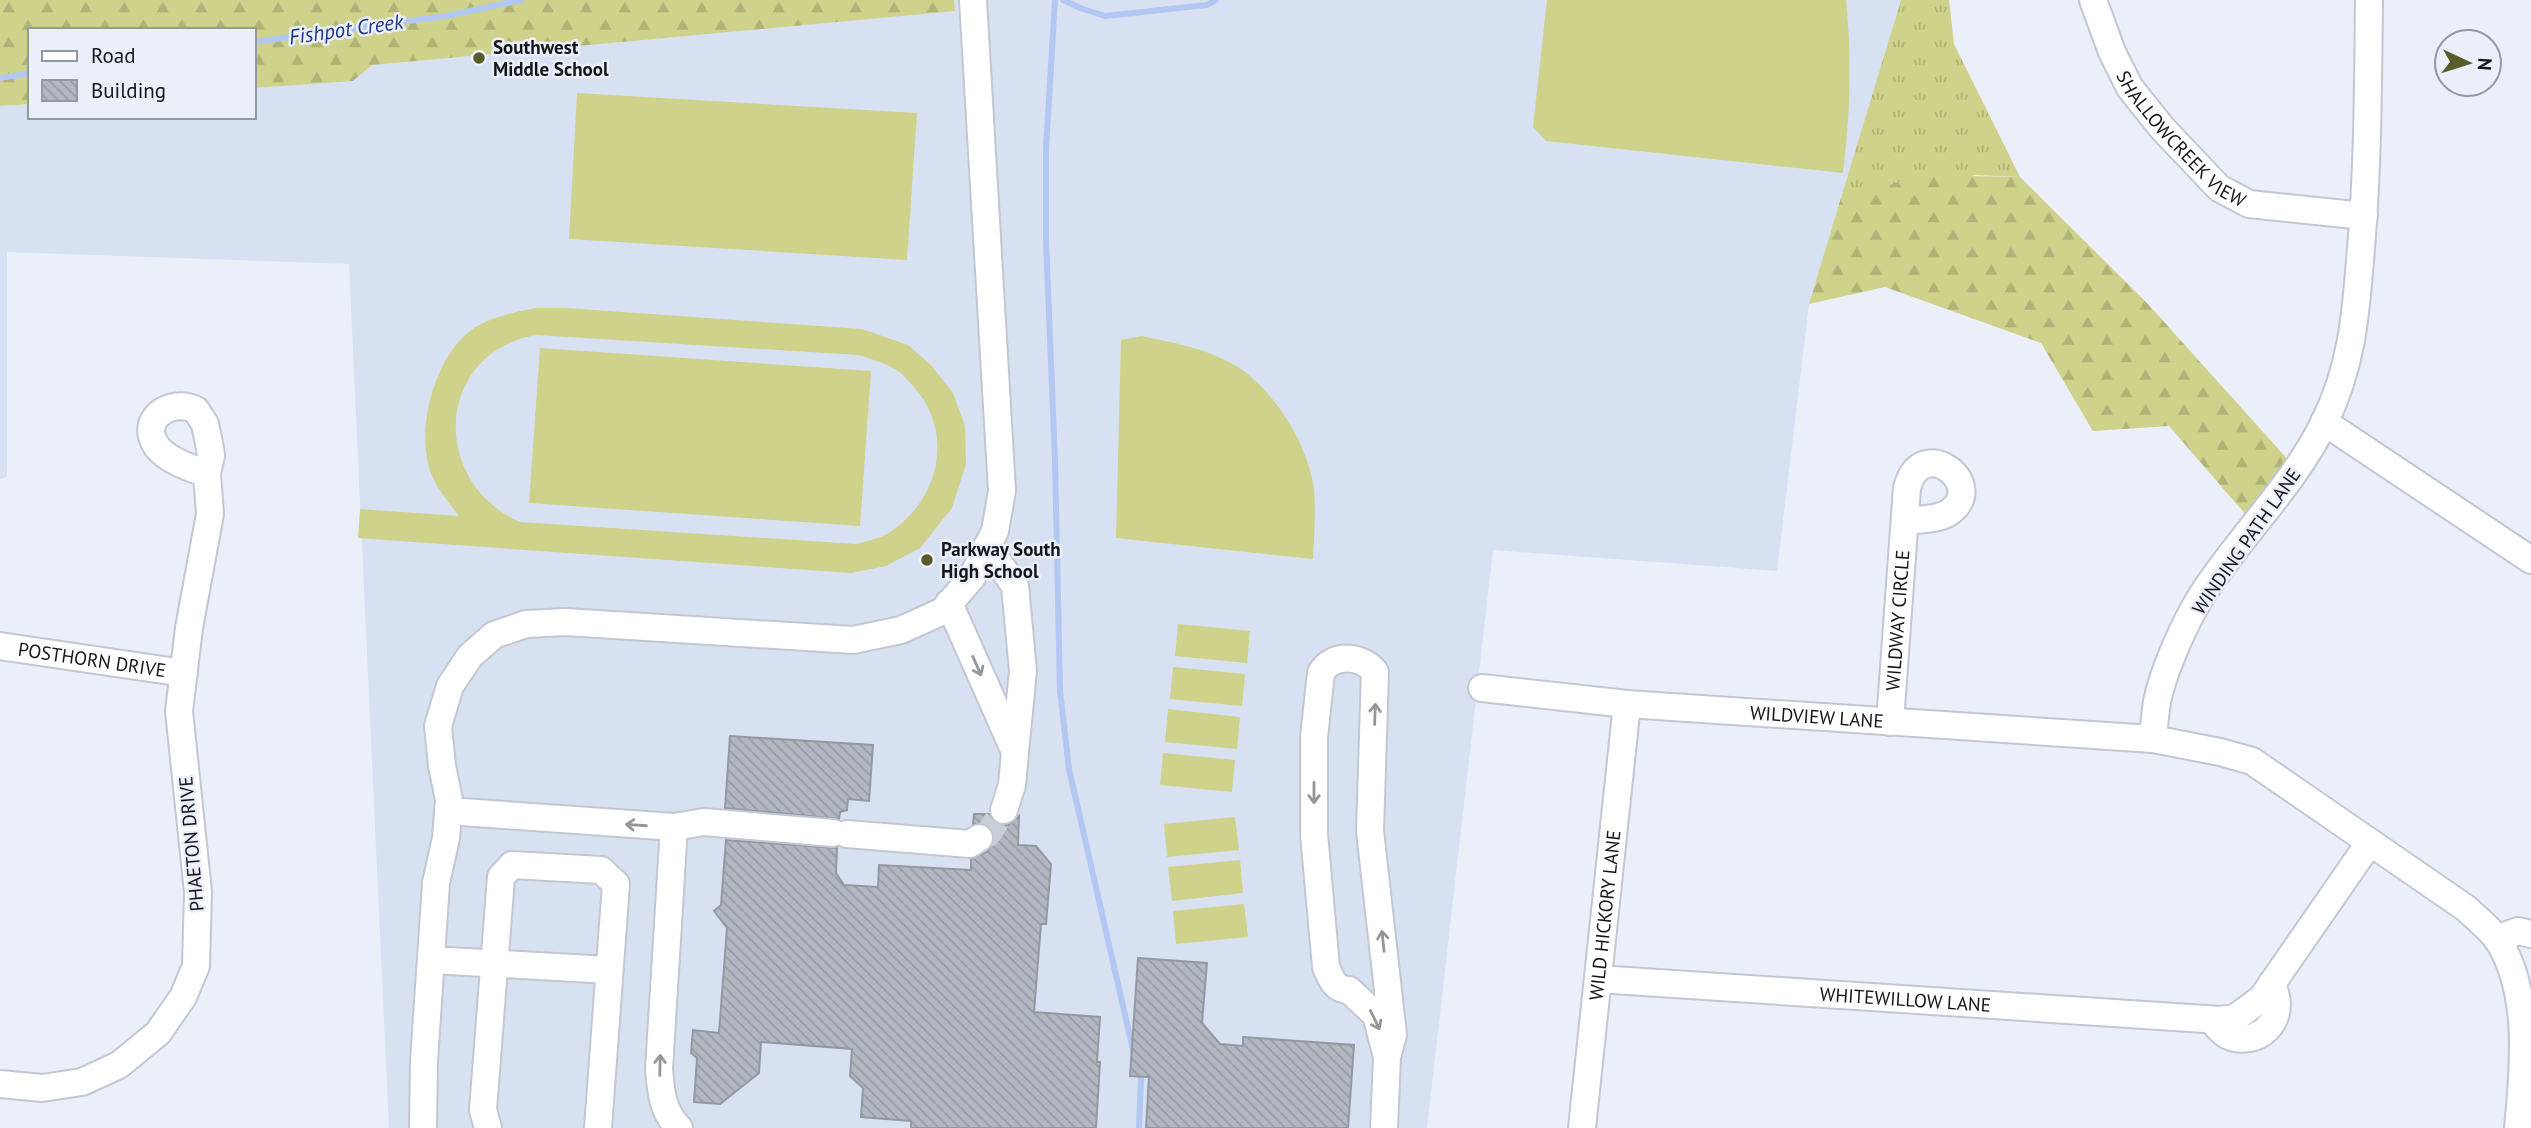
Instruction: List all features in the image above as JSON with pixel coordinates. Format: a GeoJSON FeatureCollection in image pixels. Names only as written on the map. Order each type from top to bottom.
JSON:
{"type":"FeatureCollection","features":[{"type":"Feature","properties":{"kind":"street"},"geometry":{"type":"LineString","coordinates":[[423,1128],[424,1061],[436,883],[446,838],[449,800],[438,726],[450,686],[470,656],[494,635],[526,624],[566,622],[853,640],[901,630],[943,611],[972,576],[995,531],[1002,491],[973,0]]}},
{"type":"Feature","properties":{"kind":"street","name":"SHALLOWCREEK VIEW"},"geometry":{"type":"LineString","coordinates":[[2093,0],[2112,52],[2130,88],[2163,129],[2219,188],[2249,204],[2364,216]]}},
{"type":"Feature","properties":{"kind":"street","name":"WINDING PATH LANE"},"geometry":{"type":"LineString","coordinates":[[2153,739],[2157,701],[2169,663],[2202,596],[2300,465],[2324,422],[2348,358],[2355,328],[2364,216],[2369,122],[2369,0]]}},
{"type":"Feature","properties":{"kind":"street"},"geometry":{"type":"LineString","coordinates":[[2324,422],[2531,560]]}},
{"type":"Feature","properties":{"kind":"street","name":"PHAETON DRIVE"},"geometry":{"type":"LineString","coordinates":[[0,1084],[42,1087],[82,1082],[118,1065],[158,1033],[183,998],[196,967],[198,892],[179,711],[210,514],[207,474]]}},
{"type":"Feature","properties":{"kind":"street","name":"WILDWAY CIRCLE"},"geometry":{"type":"LineString","coordinates":[[1890,722],[1906,521]]}},
{"type":"Feature","properties":{"kind":"street"},"geometry":{"type":"LineString","coordinates":[[987,546],[1015,586],[1023,671],[1012,785],[1004,810]]}},
{"type":"Feature","properties":{"kind":"street"},"geometry":{"type":"LineString","coordinates":[[949,603],[1014,752]]}},
{"type":"Feature","properties":{"kind":"street","name":"POSTHORN DRIVE"},"geometry":{"type":"LineString","coordinates":[[0,646],[184,673]]}},
{"type":"Feature","properties":{"kind":"street"},"geometry":{"type":"LineString","coordinates":[[1384,1128],[1387,1057],[1393,1034],[1387,979],[1370,831],[1376,672],[1370,665],[1349,658],[1334,660],[1326,664],[1321,673],[1314,737],[1314,834],[1326,967],[1333,983],[1341,990],[1387,979]]}},
{"type":"Feature","properties":{"kind":"street","name":"WILDVIEW LANE"},"geometry":{"type":"LineString","coordinates":[[1482,688],[1628,704],[2153,739]]}},
{"type":"Feature","properties":{"kind":"street","name":"WILD HICKORY LANE"},"geometry":{"type":"LineString","coordinates":[[1582,1128],[1628,704]]}},
{"type":"Feature","properties":{"kind":"street"},"geometry":{"type":"LineString","coordinates":[[2153,739],[2252,761],[2467,909],[2497,939],[2526,981],[2526,1052],[2518,1128]]}},
{"type":"Feature","properties":{"kind":"street"},"geometry":{"type":"LineString","coordinates":[[448,811],[674,827],[704,822],[970,844],[979,838]]}},
{"type":"Feature","properties":{"kind":"street"},"geometry":{"type":"LineString","coordinates":[[674,827],[659,1069],[662,1100],[670,1119],[679,1128]]}},
{"type":"Feature","properties":{"kind":"street","name":"WHITEWILLOW LANE"},"geometry":{"type":"LineString","coordinates":[[1598,979],[2212,1020],[2235,1018],[2262,998],[2370,842]]}},
{"type":"Feature","properties":{"kind":"street"},"geometry":{"type":"LineString","coordinates":[[488,1128],[484,1110],[493,964],[501,877],[512,865],[601,870],[616,884],[598,1128]]}},
{"type":"Feature","properties":{"kind":"street"},"geometry":{"type":"LineString","coordinates":[[2497,939],[2518,932],[2531,934]]}},
{"type":"Feature","properties":{"kind":"street"},"geometry":{"type":"LineString","coordinates":[[431,960],[609,970]]}},
{"type":"Feature","properties":{"kind":"street"},"geometry":{"type":"LineString","coordinates":[[1349,990],[1376,1015],[1387,1057]]}},
{"type":"Feature","properties":{"kind":"shaded area","name":"Parkway South High School"},"geometry":{"type":"Polygon","coordinates":[[[359,0],[1901,0],[1809,304],[1777,571],[1493,550],[1427,1128],[389,1128],[349,264],[7,252],[7,477],[0,479],[0,106],[28,104],[28,119],[256,119],[256,88],[353,80],[359,0]]]}},
{"type":"Feature","properties":{"kind":"green space"},"geometry":{"type":"Polygon","coordinates":[[[0,0],[954,0],[955,11],[372,65],[353,81],[256,88],[256,28],[28,28],[28,104],[0,106],[0,0]]]}},
{"type":"Feature","properties":{"kind":"green space"},"geometry":{"type":"Polygon","coordinates":[[[1547,0],[1846,0],[1849,86],[1843,173],[1546,141],[1533,127],[1547,0]]]}},
{"type":"Feature","properties":{"kind":"green space"},"geometry":{"type":"Polygon","coordinates":[[[1901,0],[1949,0],[1954,44],[2020,177],[1976,175],[1840,201],[1901,0]]]}},
{"type":"Feature","properties":{"kind":"green space"},"geometry":{"type":"Polygon","coordinates":[[[577,93],[917,113],[907,260],[569,239],[577,93]]]}},
{"type":"Feature","properties":{"kind":"green space"},"geometry":{"type":"Polygon","coordinates":[[[1920,175],[2020,177],[2147,303],[2290,462],[2247,516],[2169,426],[2093,431],[2041,343],[1885,287],[1809,304],[1840,201],[1920,175]]]}},
{"type":"Feature","properties":{"kind":"green space"},"geometry":{"type":"Polygon","coordinates":[[[535,308],[862,329],[908,345],[931,365],[953,393],[965,426],[966,464],[952,508],[920,548],[886,566],[851,573],[358,538],[360,509],[459,516],[432,476],[427,459],[426,421],[436,382],[453,348],[472,329],[507,314],[535,308]],[[537,335],[504,346],[479,365],[463,390],[456,419],[458,449],[469,478],[490,503],[520,522],[856,544],[887,534],[919,504],[936,466],[937,445],[934,424],[926,405],[913,386],[893,368],[858,355],[537,335]]]}},
{"type":"Feature","properties":{"kind":"green space"},"geometry":{"type":"Polygon","coordinates":[[[1142,336],[1215,355],[1241,369],[1271,397],[1295,433],[1310,471],[1315,498],[1313,559],[1116,538],[1121,340],[1142,336]]]}},
{"type":"Feature","properties":{"kind":"green space"},"geometry":{"type":"Polygon","coordinates":[[[540,348],[871,371],[860,526],[529,503],[540,348]]]}},
{"type":"Feature","properties":{"kind":"green space"},"geometry":{"type":"Polygon","coordinates":[[[1178,624],[1250,631],[1247,663],[1175,656],[1178,624]]]}},
{"type":"Feature","properties":{"kind":"green space"},"geometry":{"type":"Polygon","coordinates":[[[1173,667],[1245,674],[1242,706],[1170,699],[1173,667]]]}},
{"type":"Feature","properties":{"kind":"green space"},"geometry":{"type":"Polygon","coordinates":[[[1168,709],[1240,717],[1237,749],[1165,742],[1168,709]]]}},
{"type":"Feature","properties":{"kind":"green space"},"geometry":{"type":"Polygon","coordinates":[[[1163,753],[1235,760],[1232,792],[1160,785],[1163,753]]]}},
{"type":"Feature","properties":{"kind":"green space"},"geometry":{"type":"Polygon","coordinates":[[[1235,817],[1239,850],[1167,857],[1164,824],[1235,817]]]}},
{"type":"Feature","properties":{"kind":"green space"},"geometry":{"type":"Polygon","coordinates":[[[1240,860],[1243,893],[1172,901],[1168,867],[1240,860]]]}},
{"type":"Feature","properties":{"kind":"green space"},"geometry":{"type":"Polygon","coordinates":[[[1244,904],[1248,937],[1176,944],[1173,911],[1244,904]]]}},
{"type":"Feature","properties":{"kind":"building"},"geometry":{"type":"Polygon","coordinates":[[[730,736],[873,745],[869,801],[848,799],[847,810],[840,812],[839,819],[725,808],[730,736]]]}},
{"type":"Feature","properties":{"kind":"building"},"geometry":{"type":"Polygon","coordinates":[[[974,814],[989,814],[993,821],[1000,825],[1008,825],[1019,816],[1018,845],[1036,846],[1051,864],[1046,924],[1041,924],[1034,1012],[1100,1017],[1096,1128],[911,1128],[911,1121],[861,1117],[863,1088],[850,1076],[852,1049],[761,1042],[759,1073],[720,1104],[694,1102],[697,1058],[691,1053],[693,1030],[719,1033],[727,928],[714,911],[721,905],[726,840],[837,848],[836,873],[844,885],[878,887],[879,865],[971,870],[971,859],[988,851],[995,838],[987,824],[973,824],[974,814]]]}},
{"type":"Feature","properties":{"kind":"building"},"geometry":{"type":"Polygon","coordinates":[[[1138,958],[1207,963],[1202,1023],[1220,1044],[1243,1046],[1243,1037],[1354,1045],[1348,1128],[1146,1128],[1149,1077],[1130,1076],[1138,958]]]}},
{"type":"Feature","properties":{"kind":"waterway","name":"Fishpot Creek"},"geometry":{"type":"LineString","coordinates":[[256,42],[446,16],[521,0]]}},
{"type":"Feature","properties":{"kind":"waterway"},"geometry":{"type":"LineString","coordinates":[[1055,0],[1046,149],[1046,240],[1055,460],[1060,691],[1069,769],[1133,1050]]}},
{"type":"Feature","properties":{"kind":"waterway","name":"Fishpot Creek"},"geometry":{"type":"LineString","coordinates":[[1063,0],[1105,16],[1207,5],[1216,0]]}},
{"type":"Feature","properties":{"kind":"waterway","name":"Fishpot Creek"},"geometry":{"type":"LineString","coordinates":[[0,78],[28,73]]}},
{"type":"Feature","properties":{"kind":"waterway"},"geometry":{"type":"LineString","coordinates":[[1139,1071],[1139,1128]]}},
{"type":"Feature","properties":{"kind":"tunnel"},"geometry":{"type":"LineString","coordinates":[[979,838],[988,834],[1004,810]]}},
{"type":"Feature","properties":{"kind":"place","name":"Southwest Middle School"},"geometry":{"type":"Point","coordinates":[479,58]}},
{"type":"Feature","properties":{"kind":"place","name":"Parkway South High School"},"geometry":{"type":"Point","coordinates":[927,560]}}]}
